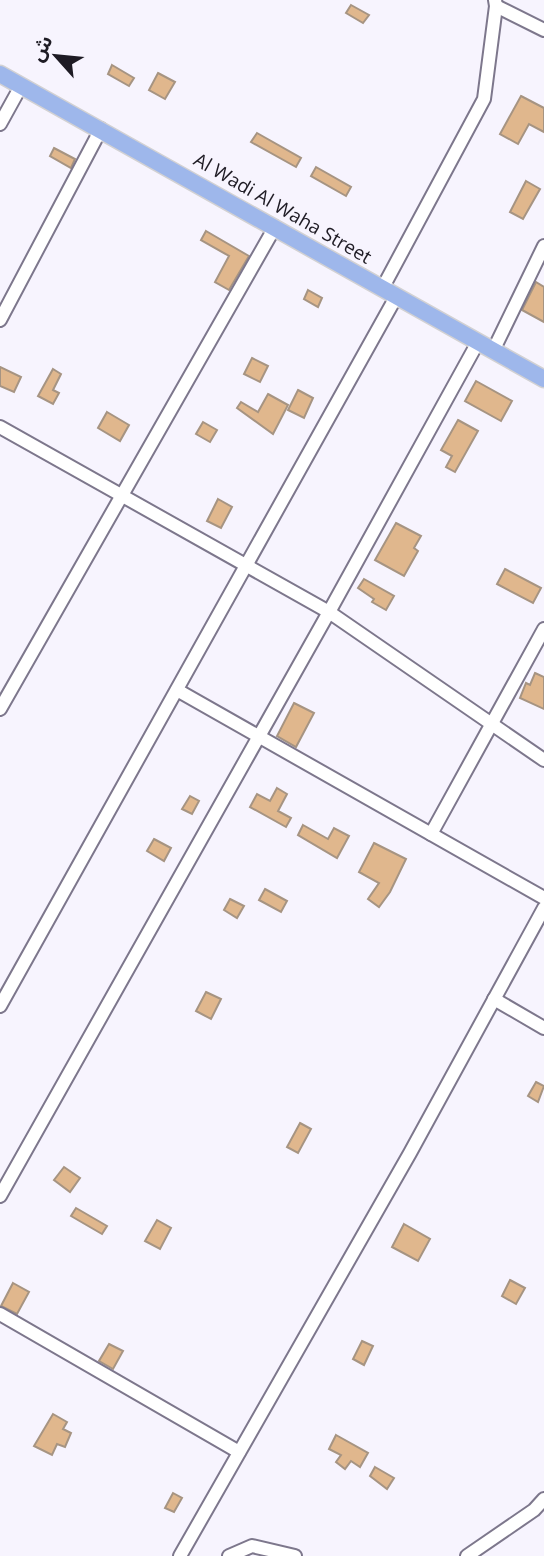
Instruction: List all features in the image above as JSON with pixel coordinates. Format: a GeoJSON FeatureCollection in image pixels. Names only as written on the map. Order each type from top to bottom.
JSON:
{"type":"FeatureCollection","features":[{"type":"Feature","properties":{"kind":"main road","name":"Al Wadi Al Waha Street"},"geometry":{"type":"LineString","coordinates":[[0,74],[544,379]]}},
{"type":"Feature","properties":{"kind":"street"},"geometry":{"type":"LineString","coordinates":[[0,1006],[246,565],[389,293],[484,99],[496,3],[544,30]]}},
{"type":"Feature","properties":{"kind":"street"},"geometry":{"type":"LineString","coordinates":[[0,124],[21,86]]}},
{"type":"Feature","properties":{"kind":"street"},"geometry":{"type":"LineString","coordinates":[[0,320],[101,129]]}},
{"type":"Feature","properties":{"kind":"street"},"geometry":{"type":"LineString","coordinates":[[0,709],[275,227]]}},
{"type":"Feature","properties":{"kind":"street"},"geometry":{"type":"LineString","coordinates":[[494,351],[544,246]]}},
{"type":"Feature","properties":{"kind":"street"},"geometry":{"type":"LineString","coordinates":[[0,1196],[478,342]]}},
{"type":"Feature","properties":{"kind":"street"},"geometry":{"type":"LineString","coordinates":[[0,427],[329,612],[544,760]]}},
{"type":"Feature","properties":{"kind":"street"},"geometry":{"type":"LineString","coordinates":[[431,834],[544,629]]}},
{"type":"Feature","properties":{"kind":"street"},"geometry":{"type":"LineString","coordinates":[[177,690],[544,898]]}},
{"type":"Feature","properties":{"kind":"street"},"geometry":{"type":"LineString","coordinates":[[180,1556],[410,1153],[544,908]]}},
{"type":"Feature","properties":{"kind":"street"},"geometry":{"type":"LineString","coordinates":[[494,999],[544,1028]]}},
{"type":"Feature","properties":{"kind":"street"},"geometry":{"type":"LineString","coordinates":[[0,1314],[239,1452]]}},
{"type":"Feature","properties":{"kind":"street"},"geometry":{"type":"LineString","coordinates":[[467,1556],[539,1512],[544,1499]]}},
{"type":"Feature","properties":{"kind":"street"},"geometry":{"type":"LineString","coordinates":[[229,1556],[252,1546],[295,1556]]}},
{"type":"Feature","properties":{"kind":"building"},"geometry":{"type":"Polygon","coordinates":[[[351,5],[369,15],[363,23],[346,13],[351,5]]]}},
{"type":"Feature","properties":{"kind":"building"},"geometry":{"type":"Polygon","coordinates":[[[112,65],[134,78],[129,86],[108,74],[112,65]]]}},
{"type":"Feature","properties":{"kind":"building"},"geometry":{"type":"Polygon","coordinates":[[[158,73],[175,82],[165,99],[149,90],[158,73]]]}},
{"type":"Feature","properties":{"kind":"building"},"geometry":{"type":"Polygon","coordinates":[[[521,96],[544,108],[544,132],[529,124],[518,144],[500,134],[521,96]]]}},
{"type":"Feature","properties":{"kind":"building"},"geometry":{"type":"Polygon","coordinates":[[[257,133],[301,158],[296,167],[251,142],[257,133]]]}},
{"type":"Feature","properties":{"kind":"building"},"geometry":{"type":"Polygon","coordinates":[[[54,148],[75,159],[71,168],[50,156],[54,148]]]}},
{"type":"Feature","properties":{"kind":"building"},"geometry":{"type":"Polygon","coordinates":[[[316,167],[351,187],[346,196],[311,176],[316,167]]]}},
{"type":"Feature","properties":{"kind":"building"},"geometry":{"type":"Polygon","coordinates":[[[526,181],[540,189],[523,219],[510,212],[526,181]]]}},
{"type":"Feature","properties":{"kind":"building"},"geometry":{"type":"Polygon","coordinates":[[[206,231],[249,256],[229,290],[215,282],[229,256],[201,240],[206,231]]]}},
{"type":"Feature","properties":{"kind":"building"},"geometry":{"type":"Polygon","coordinates":[[[536,282],[544,287],[544,322],[522,310],[536,282]]]}},
{"type":"Feature","properties":{"kind":"building"},"geometry":{"type":"Polygon","coordinates":[[[308,290],[322,298],[318,307],[304,299],[308,290]]]}},
{"type":"Feature","properties":{"kind":"building"},"geometry":{"type":"Polygon","coordinates":[[[252,358],[268,366],[260,382],[244,374],[252,358]]]}},
{"type":"Feature","properties":{"kind":"building"},"geometry":{"type":"Polygon","coordinates":[[[0,367],[21,377],[14,392],[0,386],[0,367]]]}},
{"type":"Feature","properties":{"kind":"building"},"geometry":{"type":"Polygon","coordinates":[[[53,369],[61,374],[53,390],[59,393],[53,404],[38,396],[53,369]]]}},
{"type":"Feature","properties":{"kind":"building"},"geometry":{"type":"Polygon","coordinates":[[[476,381],[512,401],[501,421],[465,401],[476,381]]]}},
{"type":"Feature","properties":{"kind":"building"},"geometry":{"type":"Polygon","coordinates":[[[298,390],[313,398],[304,418],[288,410],[298,390]]]}},
{"type":"Feature","properties":{"kind":"building"},"geometry":{"type":"Polygon","coordinates":[[[268,394],[288,405],[273,434],[237,408],[241,402],[258,412],[268,394]]]}},
{"type":"Feature","properties":{"kind":"building"},"geometry":{"type":"Polygon","coordinates":[[[107,412],[129,425],[120,441],[98,428],[107,412]]]}},
{"type":"Feature","properties":{"kind":"building"},"geometry":{"type":"Polygon","coordinates":[[[458,420],[478,431],[455,472],[446,467],[452,456],[441,450],[458,420]]]}},
{"type":"Feature","properties":{"kind":"building"},"geometry":{"type":"Polygon","coordinates":[[[203,422],[217,430],[210,442],[196,434],[203,422]]]}},
{"type":"Feature","properties":{"kind":"building"},"geometry":{"type":"Polygon","coordinates":[[[218,499],[232,507],[221,528],[207,521],[218,499]]]}},
{"type":"Feature","properties":{"kind":"building"},"geometry":{"type":"Polygon","coordinates":[[[396,523],[421,536],[414,548],[418,551],[404,576],[375,560],[396,523]]]}},
{"type":"Feature","properties":{"kind":"building"},"geometry":{"type":"Polygon","coordinates":[[[505,569],[541,588],[533,603],[497,584],[505,569]]]}},
{"type":"Feature","properties":{"kind":"building"},"geometry":{"type":"Polygon","coordinates":[[[364,579],[394,596],[386,610],[372,602],[374,599],[358,588],[364,579]]]}},
{"type":"Feature","properties":{"kind":"building"},"geometry":{"type":"Polygon","coordinates":[[[535,673],[544,677],[544,709],[520,698],[526,683],[530,685],[535,673]]]}},
{"type":"Feature","properties":{"kind":"building"},"geometry":{"type":"Polygon","coordinates":[[[294,703],[314,713],[296,747],[277,736],[294,703]]]}},
{"type":"Feature","properties":{"kind":"building"},"geometry":{"type":"Polygon","coordinates":[[[277,788],[287,794],[278,811],[291,818],[286,827],[250,807],[257,794],[270,801],[277,788]]]}},
{"type":"Feature","properties":{"kind":"building"},"geometry":{"type":"Polygon","coordinates":[[[190,796],[199,801],[192,814],[182,809],[190,796]]]}},
{"type":"Feature","properties":{"kind":"building"},"geometry":{"type":"Polygon","coordinates":[[[303,825],[328,839],[334,828],[349,836],[337,858],[298,835],[303,825]]]}},
{"type":"Feature","properties":{"kind":"building"},"geometry":{"type":"Polygon","coordinates":[[[154,839],[171,848],[164,861],[147,851],[154,839]]]}},
{"type":"Feature","properties":{"kind":"building"},"geometry":{"type":"Polygon","coordinates":[[[374,843],[406,859],[390,892],[379,907],[368,899],[379,883],[359,872],[374,843]]]}},
{"type":"Feature","properties":{"kind":"building"},"geometry":{"type":"Polygon","coordinates":[[[265,889],[287,901],[281,912],[259,900],[265,889]]]}},
{"type":"Feature","properties":{"kind":"building"},"geometry":{"type":"Polygon","coordinates":[[[230,899],[244,906],[237,918],[224,910],[230,899]]]}},
{"type":"Feature","properties":{"kind":"building"},"geometry":{"type":"Polygon","coordinates":[[[206,992],[221,999],[211,1019],[196,1011],[206,992]]]}},
{"type":"Feature","properties":{"kind":"building"},"geometry":{"type":"Polygon","coordinates":[[[536,1082],[544,1086],[538,1102],[528,1096],[536,1082]]]}},
{"type":"Feature","properties":{"kind":"building"},"geometry":{"type":"Polygon","coordinates":[[[300,1123],[311,1129],[298,1153],[287,1147],[300,1123]]]}},
{"type":"Feature","properties":{"kind":"building"},"geometry":{"type":"Polygon","coordinates":[[[64,1167],[80,1178],[70,1192],[54,1180],[64,1167]]]}},
{"type":"Feature","properties":{"kind":"building"},"geometry":{"type":"Polygon","coordinates":[[[76,1208],[107,1226],[102,1234],[71,1216],[76,1208]]]}},
{"type":"Feature","properties":{"kind":"building"},"geometry":{"type":"Polygon","coordinates":[[[157,1220],[171,1228],[160,1249],[145,1241],[157,1220]]]}},
{"type":"Feature","properties":{"kind":"building"},"geometry":{"type":"Polygon","coordinates":[[[404,1224],[430,1239],[418,1261],[392,1247],[404,1224]]]}},
{"type":"Feature","properties":{"kind":"building"},"geometry":{"type":"Polygon","coordinates":[[[510,1280],[525,1288],[516,1304],[502,1296],[510,1280]]]}},
{"type":"Feature","properties":{"kind":"building"},"geometry":{"type":"Polygon","coordinates":[[[13,1283],[29,1292],[17,1314],[1,1306],[13,1283]]]}},
{"type":"Feature","properties":{"kind":"building"},"geometry":{"type":"Polygon","coordinates":[[[362,1341],[373,1346],[364,1365],[353,1359],[362,1341]]]}},
{"type":"Feature","properties":{"kind":"building"},"geometry":{"type":"Polygon","coordinates":[[[109,1344],[123,1351],[113,1369],[99,1361],[109,1344]]]}},
{"type":"Feature","properties":{"kind":"building"},"geometry":{"type":"Polygon","coordinates":[[[53,1414],[67,1422],[63,1429],[71,1433],[65,1447],[57,1444],[52,1455],[34,1446],[53,1414]]]}},
{"type":"Feature","properties":{"kind":"building"},"geometry":{"type":"Polygon","coordinates":[[[336,1435],[368,1453],[360,1467],[351,1461],[345,1469],[336,1462],[341,1455],[329,1449],[336,1435]]]}},
{"type":"Feature","properties":{"kind":"building"},"geometry":{"type":"Polygon","coordinates":[[[375,1467],[394,1478],[387,1489],[370,1476],[375,1467]]]}},
{"type":"Feature","properties":{"kind":"building"},"geometry":{"type":"Polygon","coordinates":[[[173,1493],[182,1498],[174,1512],[165,1508],[173,1493]]]}}]}
